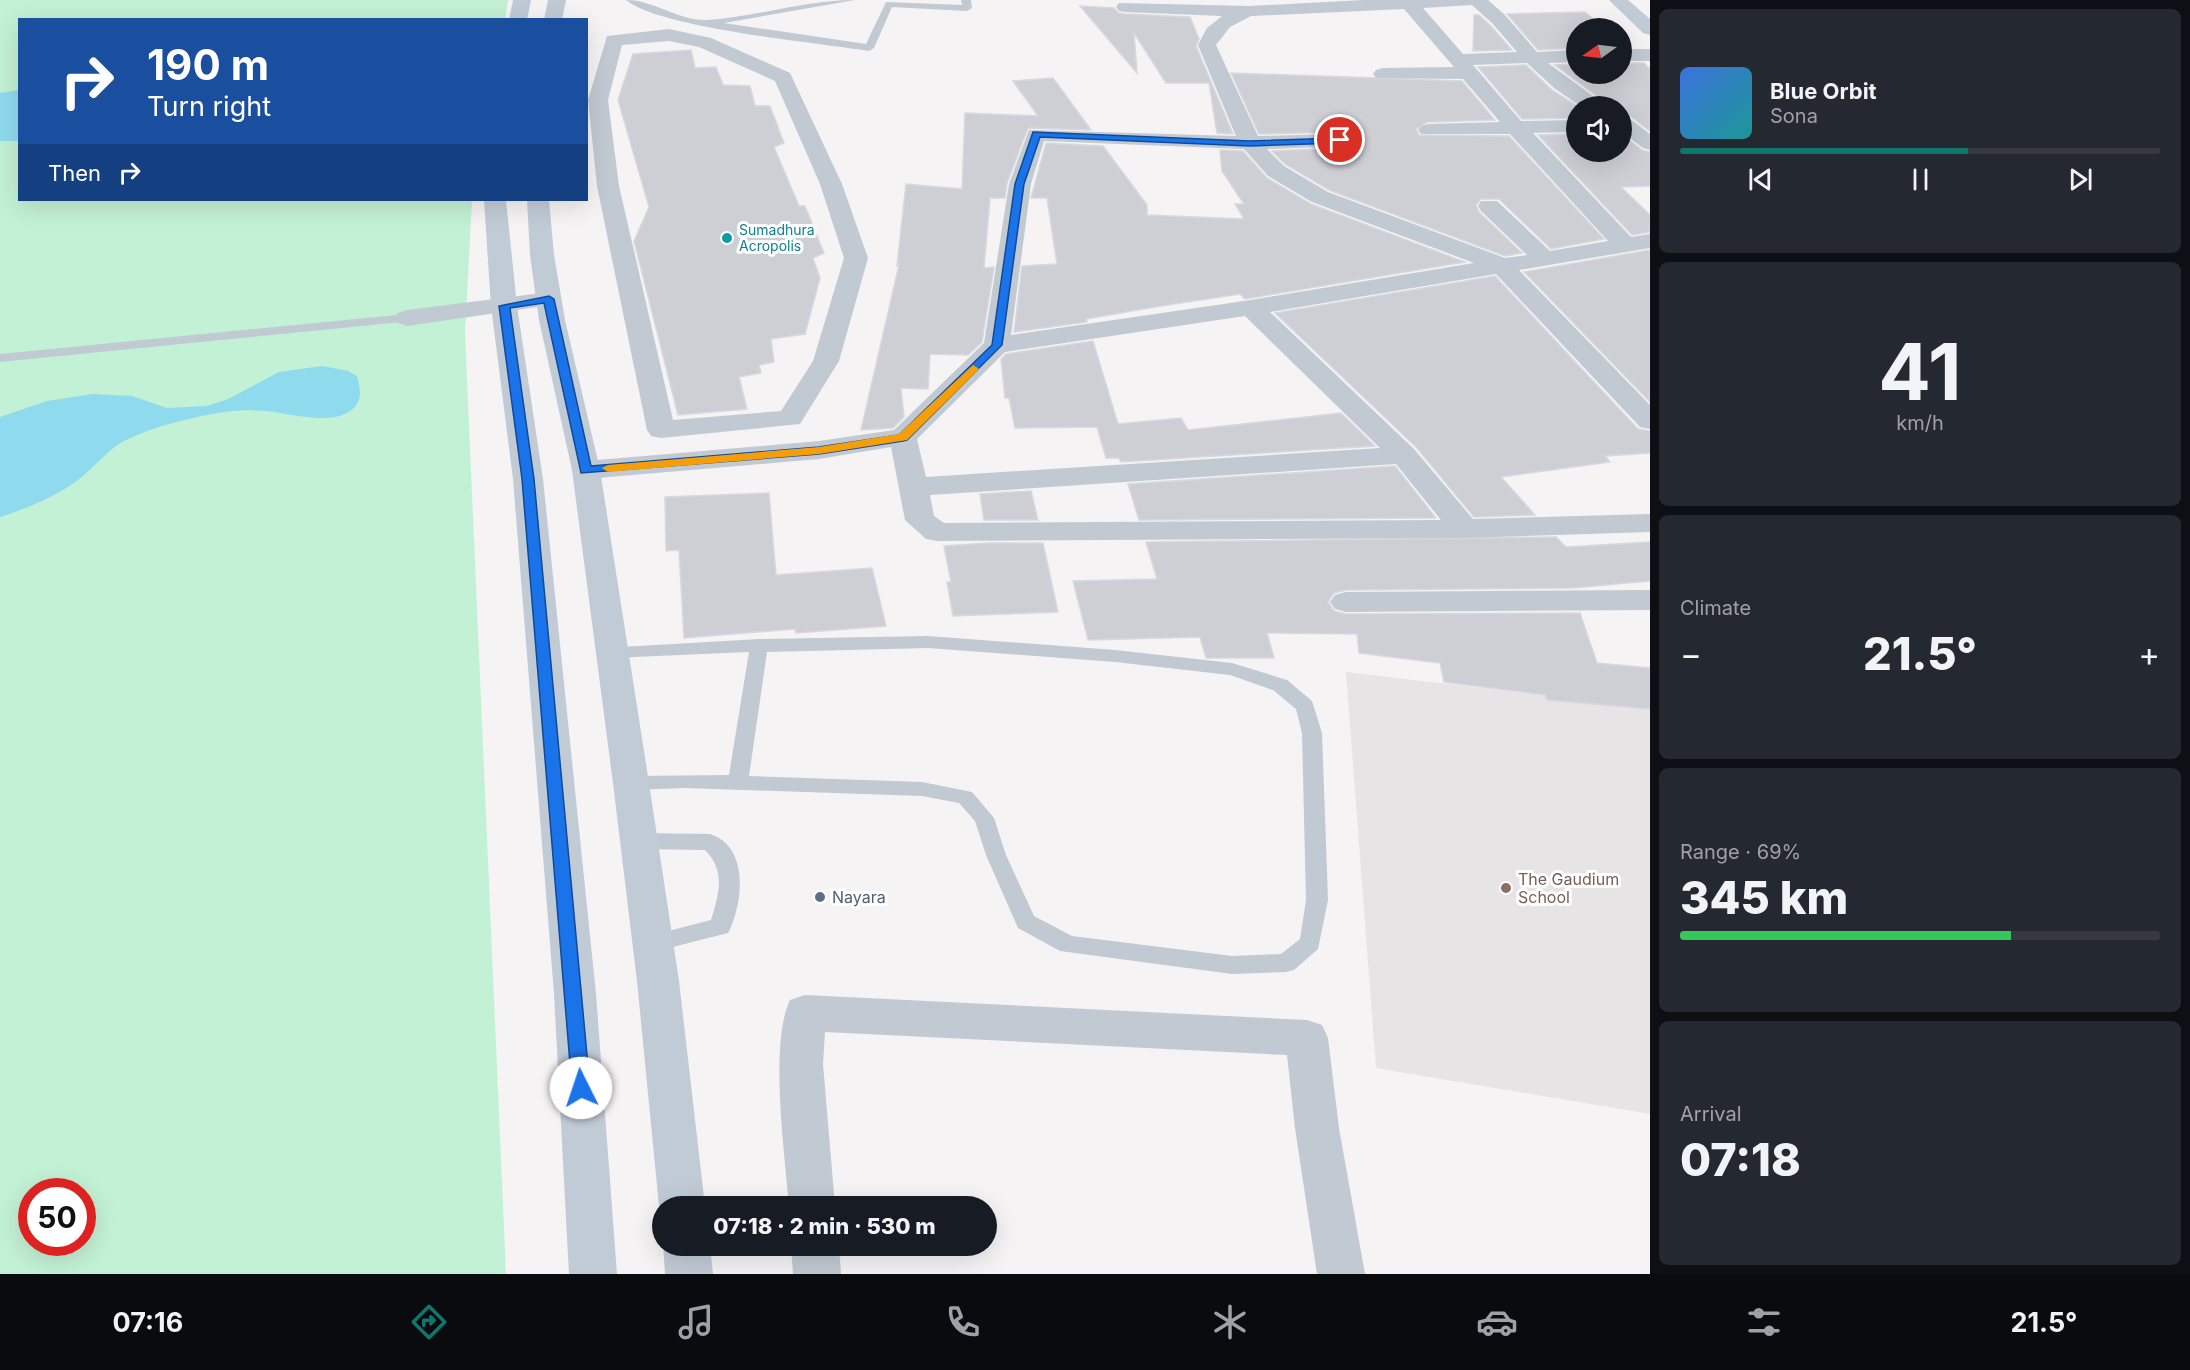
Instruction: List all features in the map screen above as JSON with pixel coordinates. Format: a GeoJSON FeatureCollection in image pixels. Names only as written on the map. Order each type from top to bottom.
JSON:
{"type":"FeatureCollection","features":[{"type":"Feature","properties":{"kind":"main road"},"geometry":{"type":"LineString","coordinates":[[518,18],[522,0]]}},
{"type":"Feature","properties":{"kind":"main road"},"geometry":{"type":"LineString","coordinates":[[554,18],[557,0]]}},
{"type":"Feature","properties":{"kind":"main road"},"geometry":{"type":"LineString","coordinates":[[1618,0],[1650,29]]}},
{"type":"Feature","properties":{"kind":"main road"},"geometry":{"type":"LineString","coordinates":[[495,201],[504,306],[529,491],[575,994],[593,1274]]}},
{"type":"Feature","properties":{"kind":"main road"},"geometry":{"type":"LineString","coordinates":[[538,201],[542,255],[549,299],[586,470],[631,783],[653,943],[681,1196]]}},
{"type":"Feature","properties":{"kind":"main road"},"geometry":{"type":"LineString","coordinates":[[687,1256],[689,1274]]}},
{"type":"Feature","properties":{"kind":"street"},"geometry":{"type":"LineString","coordinates":[[1125,7],[1249,11],[1474,0],[1494,12],[1532,57],[1566,90],[1576,96]]}},
{"type":"Feature","properties":{"kind":"street"},"geometry":{"type":"LineString","coordinates":[[1408,2],[1515,127],[1625,245]]}},
{"type":"Feature","properties":{"kind":"street"},"geometry":{"type":"LineString","coordinates":[[1249,11],[1221,24],[1211,34],[1207,45],[1250,143],[1276,171],[1307,191],[1501,265],[1650,421]]}},
{"type":"Feature","properties":{"kind":"street"},"geometry":{"type":"LineString","coordinates":[[669,34],[704,42],[783,77],[831,184],[856,258],[826,361],[790,418],[661,430],[597,187],[598,100],[614,40],[669,34]]}},
{"type":"Feature","properties":{"kind":"street"},"geometry":{"type":"LineString","coordinates":[[1632,55],[1650,55]]}},
{"type":"Feature","properties":{"kind":"street"},"geometry":{"type":"LineString","coordinates":[[1383,74],[1532,57],[1566,56]]}},
{"type":"Feature","properties":{"kind":"street"},"geometry":{"type":"LineString","coordinates":[[1428,130],[1566,126]]}},
{"type":"Feature","properties":{"kind":"street"},"geometry":{"type":"LineString","coordinates":[[1632,131],[1650,144]]}},
{"type":"Feature","properties":{"kind":"street"},"geometry":{"type":"LineString","coordinates":[[997,345],[1020,184],[1036,134],[1250,143],[1340,140]]}},
{"type":"Feature","properties":{"kind":"street"},"geometry":{"type":"LineString","coordinates":[[1490,206],[1544,258]]}},
{"type":"Feature","properties":{"kind":"street"},"geometry":{"type":"LineString","coordinates":[[586,470],[819,450],[903,437],[997,345],[1251,308],[1650,241]]}},
{"type":"Feature","properties":{"kind":"street"},"geometry":{"type":"LineString","coordinates":[[407,318],[549,299]]}},
{"type":"Feature","properties":{"kind":"street"},"geometry":{"type":"LineString","coordinates":[[1251,308],[1404,455],[1465,529]]}},
{"type":"Feature","properties":{"kind":"street"},"geometry":{"type":"LineString","coordinates":[[903,437],[920,520],[937,532],[1465,529],[1650,523]]}},
{"type":"Feature","properties":{"kind":"street"},"geometry":{"type":"LineString","coordinates":[[914,487],[1404,455]]}},
{"type":"Feature","properties":{"kind":"street"},"geometry":{"type":"LineString","coordinates":[[1346,602],[1650,600]]}},
{"type":"Feature","properties":{"kind":"street"},"geometry":{"type":"LineString","coordinates":[[811,1196],[801,1064],[805,1013],[1307,1038],[1317,1128],[1341,1274]]}},
{"type":"Feature","properties":{"kind":"street"},"geometry":{"type":"LineString","coordinates":[[816,1256],[817,1274]]}},
{"type":"Feature","properties":{"kind":"lane"},"geometry":{"type":"LineString","coordinates":[[631,0],[705,23],[868,48],[889,4],[967,8],[966,0]]}},
{"type":"Feature","properties":{"kind":"lane"},"geometry":{"type":"LineString","coordinates":[[705,23],[850,0]]}},
{"type":"Feature","properties":{"kind":"lane"},"geometry":{"type":"LineString","coordinates":[[0,358],[407,318]]}},
{"type":"Feature","properties":{"kind":"lane"},"geometry":{"type":"LineString","coordinates":[[611,652],[759,645],[928,642],[1092,654],[1232,669],[1280,685],[1305,706],[1312,733],[1317,900],[1310,943],[1286,963],[1232,965],[1068,945],[1026,922],[996,855],[984,818],[965,798],[922,789],[738,783],[631,783]]}},
{"type":"Feature","properties":{"kind":"lane"},"geometry":{"type":"LineString","coordinates":[[738,783],[759,645]]}},
{"type":"Feature","properties":{"kind":"lane"},"geometry":{"type":"LineString","coordinates":[[638,841],[710,842],[726,858],[730,893],[720,927],[653,943]]}},
{"type":"Feature","properties":{"kind":"shaded area","name":"The Gaudium School"},"geometry":{"type":"Polygon","coordinates":[[[1346,672],[1650,708],[1650,1114],[1376,1068],[1346,672]]]}},
{"type":"Feature","properties":{"kind":"green space"},"geometry":{"type":"Polygon","coordinates":[[[0,0],[508,0],[505,18],[18,18],[18,201],[472,201],[465,333],[506,1274],[0,1274],[0,0]]]}},
{"type":"Feature","properties":{"kind":"water"},"geometry":{"type":"Polygon","coordinates":[[[18,90],[18,141],[0,141],[0,93],[18,90]]]}},
{"type":"Feature","properties":{"kind":"water"},"geometry":{"type":"Polygon","coordinates":[[[322,366],[348,371],[357,376],[360,396],[351,411],[341,416],[315,418],[266,411],[235,411],[173,423],[124,441],[60,492],[0,517],[0,417],[47,401],[92,394],[132,396],[167,408],[207,406],[228,399],[279,372],[322,366]]]}},
{"type":"Feature","properties":{"kind":"building"},"geometry":{"type":"Polygon","coordinates":[[[1080,6],[1114,8],[1119,13],[1125,14],[1190,17],[1199,39],[1196,46],[1233,134],[1217,133],[1209,83],[1166,83],[1134,33],[1137,73],[1080,6]]]}},
{"type":"Feature","properties":{"kind":"building"},"geometry":{"type":"Polygon","coordinates":[[[1585,12],[1592,18],[1566,18],[1566,49],[1538,50],[1507,14],[1585,12]]]}},
{"type":"Feature","properties":{"kind":"building"},"geometry":{"type":"Polygon","coordinates":[[[1474,15],[1479,15],[1490,25],[1512,50],[1473,51],[1474,15]]]}},
{"type":"Feature","properties":{"kind":"building","name":"Sumadhura Acropolis"},"geometry":{"type":"Polygon","coordinates":[[[691,50],[695,68],[716,67],[723,85],[750,86],[755,106],[770,106],[784,143],[774,147],[799,206],[805,206],[824,253],[813,258],[820,278],[805,334],[771,339],[774,362],[759,365],[761,373],[739,377],[747,409],[678,415],[634,241],[649,207],[618,100],[633,54],[691,50]]]}},
{"type":"Feature","properties":{"kind":"building"},"geometry":{"type":"Polygon","coordinates":[[[1632,63],[1644,63],[1650,69],[1650,131],[1632,118],[1632,96],[1597,96],[1581,84],[1632,84],[1632,63]]]}},
{"type":"Feature","properties":{"kind":"building"},"geometry":{"type":"Polygon","coordinates":[[[1566,64],[1566,73],[1555,65],[1566,64]]]}},
{"type":"Feature","properties":{"kind":"building"},"geometry":{"type":"Polygon","coordinates":[[[1526,65],[1552,90],[1566,99],[1566,118],[1522,119],[1478,67],[1526,65]]]}},
{"type":"Feature","properties":{"kind":"building"},"geometry":{"type":"Polygon","coordinates":[[[1231,73],[1462,81],[1495,120],[1427,122],[1416,129],[1419,135],[1509,136],[1604,239],[1551,249],[1499,199],[1481,199],[1476,205],[1479,212],[1522,253],[1505,256],[1329,190],[1285,164],[1272,151],[1341,148],[1349,146],[1353,138],[1340,132],[1259,134],[1231,73]]]}},
{"type":"Feature","properties":{"kind":"building"},"geometry":{"type":"Polygon","coordinates":[[[1053,78],[1091,130],[1028,128],[1007,183],[1005,198],[990,198],[984,268],[994,267],[982,342],[968,355],[930,354],[928,389],[901,388],[904,417],[893,428],[861,430],[899,265],[897,266],[906,184],[962,189],[965,113],[1038,116],[1013,81],[1053,78]]]}},
{"type":"Feature","properties":{"kind":"building"},"geometry":{"type":"Polygon","coordinates":[[[1566,134],[1566,162],[1632,162],[1632,142],[1642,150],[1650,152],[1650,186],[1621,187],[1650,215],[1650,232],[1632,235],[1538,135],[1566,134]]]}},
{"type":"Feature","properties":{"kind":"building"},"geometry":{"type":"Polygon","coordinates":[[[1046,143],[1103,146],[1147,205],[1147,215],[1244,219],[1235,204],[1244,204],[1222,171],[1220,150],[1243,151],[1267,178],[1311,204],[1465,262],[1245,299],[1240,294],[1161,306],[1086,319],[1087,322],[1014,332],[1022,266],[1057,264],[1047,198],[1031,198],[1046,143]]]}},
{"type":"Feature","properties":{"kind":"building"},"geometry":{"type":"Polygon","coordinates":[[[1650,250],[1650,402],[1524,272],[1650,250]]]}},
{"type":"Feature","properties":{"kind":"building"},"geometry":{"type":"Polygon","coordinates":[[[1495,276],[1638,429],[1650,431],[1650,453],[1605,456],[1610,462],[1501,477],[1535,515],[1474,517],[1416,447],[1275,313],[1495,276]]]}},
{"type":"Feature","properties":{"kind":"building"},"geometry":{"type":"Polygon","coordinates":[[[1093,341],[1118,424],[1181,418],[1188,430],[1341,413],[1375,446],[1121,462],[1119,458],[1106,458],[1097,427],[1015,428],[1009,398],[1005,398],[1001,359],[1006,354],[1093,341]]]}},
{"type":"Feature","properties":{"kind":"building"},"geometry":{"type":"Polygon","coordinates":[[[1395,466],[1436,518],[1139,520],[1128,484],[1395,466]]]}},
{"type":"Feature","properties":{"kind":"building"},"geometry":{"type":"Polygon","coordinates":[[[1031,491],[1038,520],[984,520],[980,494],[1031,491]]]}},
{"type":"Feature","properties":{"kind":"building"},"geometry":{"type":"Polygon","coordinates":[[[769,493],[776,575],[872,568],[886,626],[796,633],[795,629],[684,638],[679,550],[666,551],[665,497],[769,493]]]}},
{"type":"Feature","properties":{"kind":"building"},"geometry":{"type":"Polygon","coordinates":[[[1556,537],[1566,547],[1650,542],[1650,581],[1572,588],[1346,590],[1334,593],[1328,602],[1334,611],[1346,614],[1580,613],[1597,663],[1650,668],[1650,709],[1547,700],[1545,695],[1444,682],[1440,663],[1359,653],[1357,634],[1267,633],[1274,658],[1206,658],[1200,637],[1088,640],[1073,581],[1157,579],[1146,542],[1556,537]]]}},
{"type":"Feature","properties":{"kind":"building"},"geometry":{"type":"Polygon","coordinates":[[[1043,543],[1058,612],[953,616],[947,582],[951,582],[944,546],[1043,543]]]}},
{"type":"Feature","properties":{"kind":"slow traffic"},"geometry":{"type":"LineString","coordinates":[[608,468],[819,450],[866,445],[903,437],[973,369]]}},
{"type":"Feature","properties":{"kind":"place","name":"Sumadhura Acropolis"},"geometry":{"type":"Point","coordinates":[727,238]}},
{"type":"Feature","properties":{"kind":"place","name":"The Gaudium School"},"geometry":{"type":"Point","coordinates":[1506,888]}},
{"type":"Feature","properties":{"kind":"place","name":"Nayara"},"geometry":{"type":"Point","coordinates":[820,897]}},
{"type":"Feature","properties":{"kind":"route"},"geometry":{"type":"LineString","coordinates":[[581,1088],[575,994],[528,479],[504,306],[549,299],[586,470],[866,445],[903,437],[997,345],[1020,184],[1036,134],[1250,143],[1340,140]]}}]}
